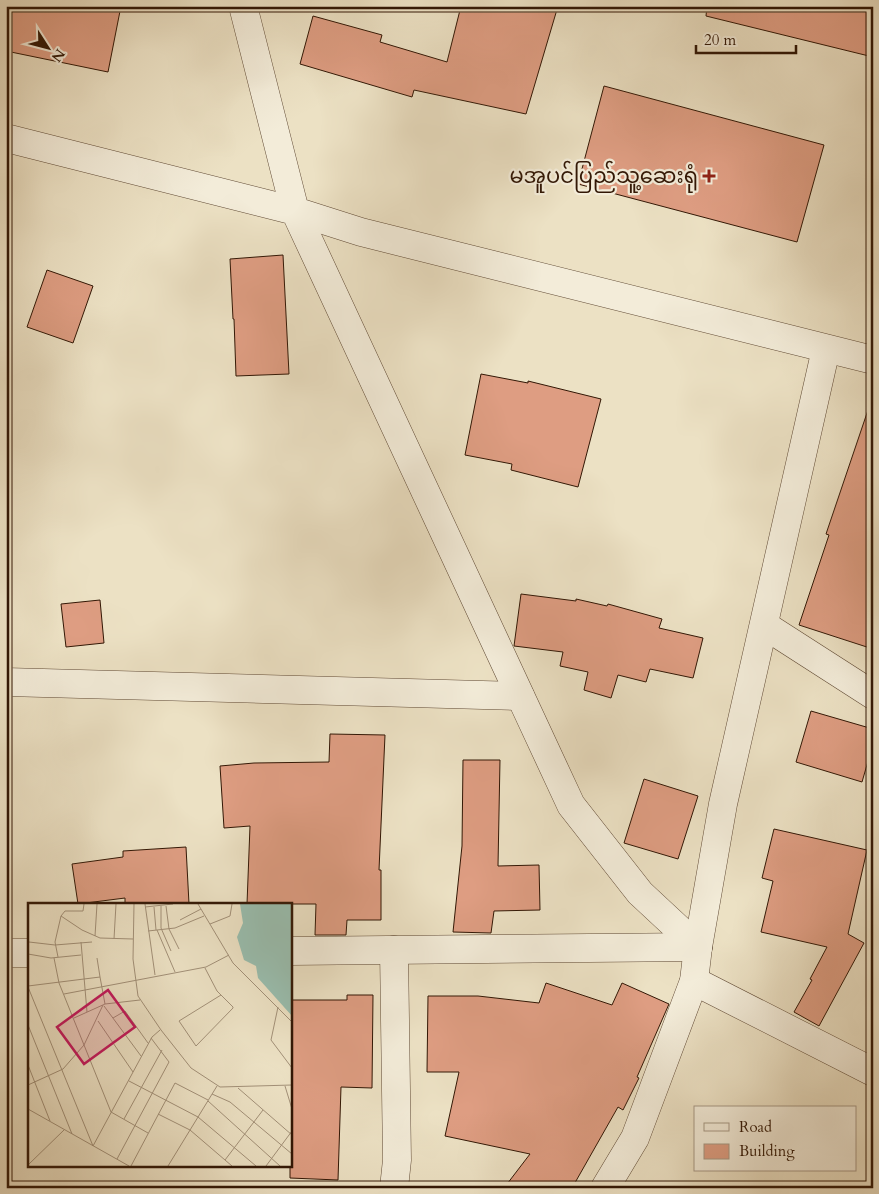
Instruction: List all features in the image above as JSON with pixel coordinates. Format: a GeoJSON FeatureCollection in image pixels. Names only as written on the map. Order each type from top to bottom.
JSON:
{"type":"FeatureCollection","features":[{"type":"Feature","properties":{"kind":"street"},"geometry":{"type":"LineString","coordinates":[[244,6],[295,211],[571,805],[640,893],[698,947]]}},
{"type":"Feature","properties":{"kind":"street"},"geometry":{"type":"LineString","coordinates":[[6,138],[295,211],[361,232],[873,360]]}},
{"type":"Feature","properties":{"kind":"street"},"geometry":{"type":"LineString","coordinates":[[605,1188],[635,1138],[694,981],[698,947],[723,804],[826,349]]}},
{"type":"Feature","properties":{"kind":"street"},"geometry":{"type":"LineString","coordinates":[[764,625],[873,695]]}},
{"type":"Feature","properties":{"kind":"street"},"geometry":{"type":"LineString","coordinates":[[6,682],[520,696]]}},
{"type":"Feature","properties":{"kind":"street"},"geometry":{"type":"LineString","coordinates":[[291,951],[698,947]]}},
{"type":"Feature","properties":{"kind":"street"},"geometry":{"type":"LineString","coordinates":[[394,950],[398,1160],[394,1188]]}},
{"type":"Feature","properties":{"kind":"street"},"geometry":{"type":"LineString","coordinates":[[6,953],[28,953]]}},
{"type":"Feature","properties":{"kind":"street"},"geometry":{"type":"LineString","coordinates":[[694,981],[873,1072]]}},
{"type":"Feature","properties":{"kind":"building"},"geometry":{"type":"Polygon","coordinates":[[[6,6],[121,6],[108,72],[6,51],[6,6]]]}},
{"type":"Feature","properties":{"kind":"building"},"geometry":{"type":"Polygon","coordinates":[[[461,6],[558,6],[526,114],[414,90],[412,97],[300,64],[313,16],[382,35],[380,42],[447,62],[461,6]]]}},
{"type":"Feature","properties":{"kind":"building"},"geometry":{"type":"Polygon","coordinates":[[[707,6],[873,6],[873,57],[706,16],[707,6]]]}},
{"type":"Feature","properties":{"kind":"building"},"geometry":{"type":"Polygon","coordinates":[[[604,86],[824,145],[797,242],[578,184],[604,86]]]}},
{"type":"Feature","properties":{"kind":"building"},"geometry":{"type":"Polygon","coordinates":[[[283,255],[289,374],[236,376],[230,259],[283,255]]]}},
{"type":"Feature","properties":{"kind":"building"},"geometry":{"type":"Polygon","coordinates":[[[47,270],[93,286],[73,343],[27,327],[47,270]]]}},
{"type":"Feature","properties":{"kind":"building"},"geometry":{"type":"Polygon","coordinates":[[[481,374],[528,383],[528,381],[601,399],[578,487],[511,470],[512,464],[465,455],[481,374]]]}},
{"type":"Feature","properties":{"kind":"building"},"geometry":{"type":"Polygon","coordinates":[[[868,410],[873,411],[873,649],[799,625],[829,535],[826,534],[868,410]]]}},
{"type":"Feature","properties":{"kind":"building"},"geometry":{"type":"Polygon","coordinates":[[[521,594],[576,601],[576,599],[607,606],[608,604],[662,619],[659,628],[703,638],[693,678],[650,669],[646,682],[618,675],[611,698],[584,690],[588,672],[560,666],[563,652],[514,646],[521,594]]]}},
{"type":"Feature","properties":{"kind":"building"},"geometry":{"type":"Polygon","coordinates":[[[100,600],[104,643],[66,647],[61,604],[100,600]]]}},
{"type":"Feature","properties":{"kind":"building"},"geometry":{"type":"Polygon","coordinates":[[[811,711],[873,729],[873,744],[862,782],[796,762],[811,711]]]}},
{"type":"Feature","properties":{"kind":"building"},"geometry":{"type":"Polygon","coordinates":[[[330,734],[385,735],[379,870],[381,870],[381,920],[347,920],[346,935],[315,935],[316,904],[247,903],[250,826],[224,828],[220,766],[254,763],[329,762],[330,734]]]}},
{"type":"Feature","properties":{"kind":"building"},"geometry":{"type":"Polygon","coordinates":[[[463,760],[500,760],[498,866],[539,865],[540,910],[494,911],[491,933],[453,932],[462,846],[463,760]]]}},
{"type":"Feature","properties":{"kind":"building"},"geometry":{"type":"Polygon","coordinates":[[[644,779],[698,796],[678,859],[624,843],[644,779]]]}},
{"type":"Feature","properties":{"kind":"building"},"geometry":{"type":"Polygon","coordinates":[[[774,829],[867,850],[848,934],[864,943],[819,1026],[794,1012],[812,980],[810,979],[827,947],[761,932],[773,881],[762,878],[774,829]]]}},
{"type":"Feature","properties":{"kind":"building"},"geometry":{"type":"Polygon","coordinates":[[[186,847],[189,903],[125,903],[125,898],[78,903],[72,864],[123,857],[123,851],[186,847]]]}},
{"type":"Feature","properties":{"kind":"building"},"geometry":{"type":"Polygon","coordinates":[[[546,983],[612,1005],[622,983],[669,1004],[637,1077],[639,1078],[623,1110],[618,1107],[572,1188],[504,1188],[530,1154],[445,1136],[459,1072],[427,1072],[428,996],[478,996],[539,1003],[546,983]]]}},
{"type":"Feature","properties":{"kind":"building"},"geometry":{"type":"Polygon","coordinates":[[[347,995],[373,995],[372,1088],[341,1087],[338,1180],[290,1178],[291,1000],[347,1000],[347,995]]]}},
{"type":"Feature","properties":{"kind":"place","name":"မအူပင်ပြည်သူ့ဆေးရုံ"},"geometry":{"type":"Point","coordinates":[709,176]}}]}
